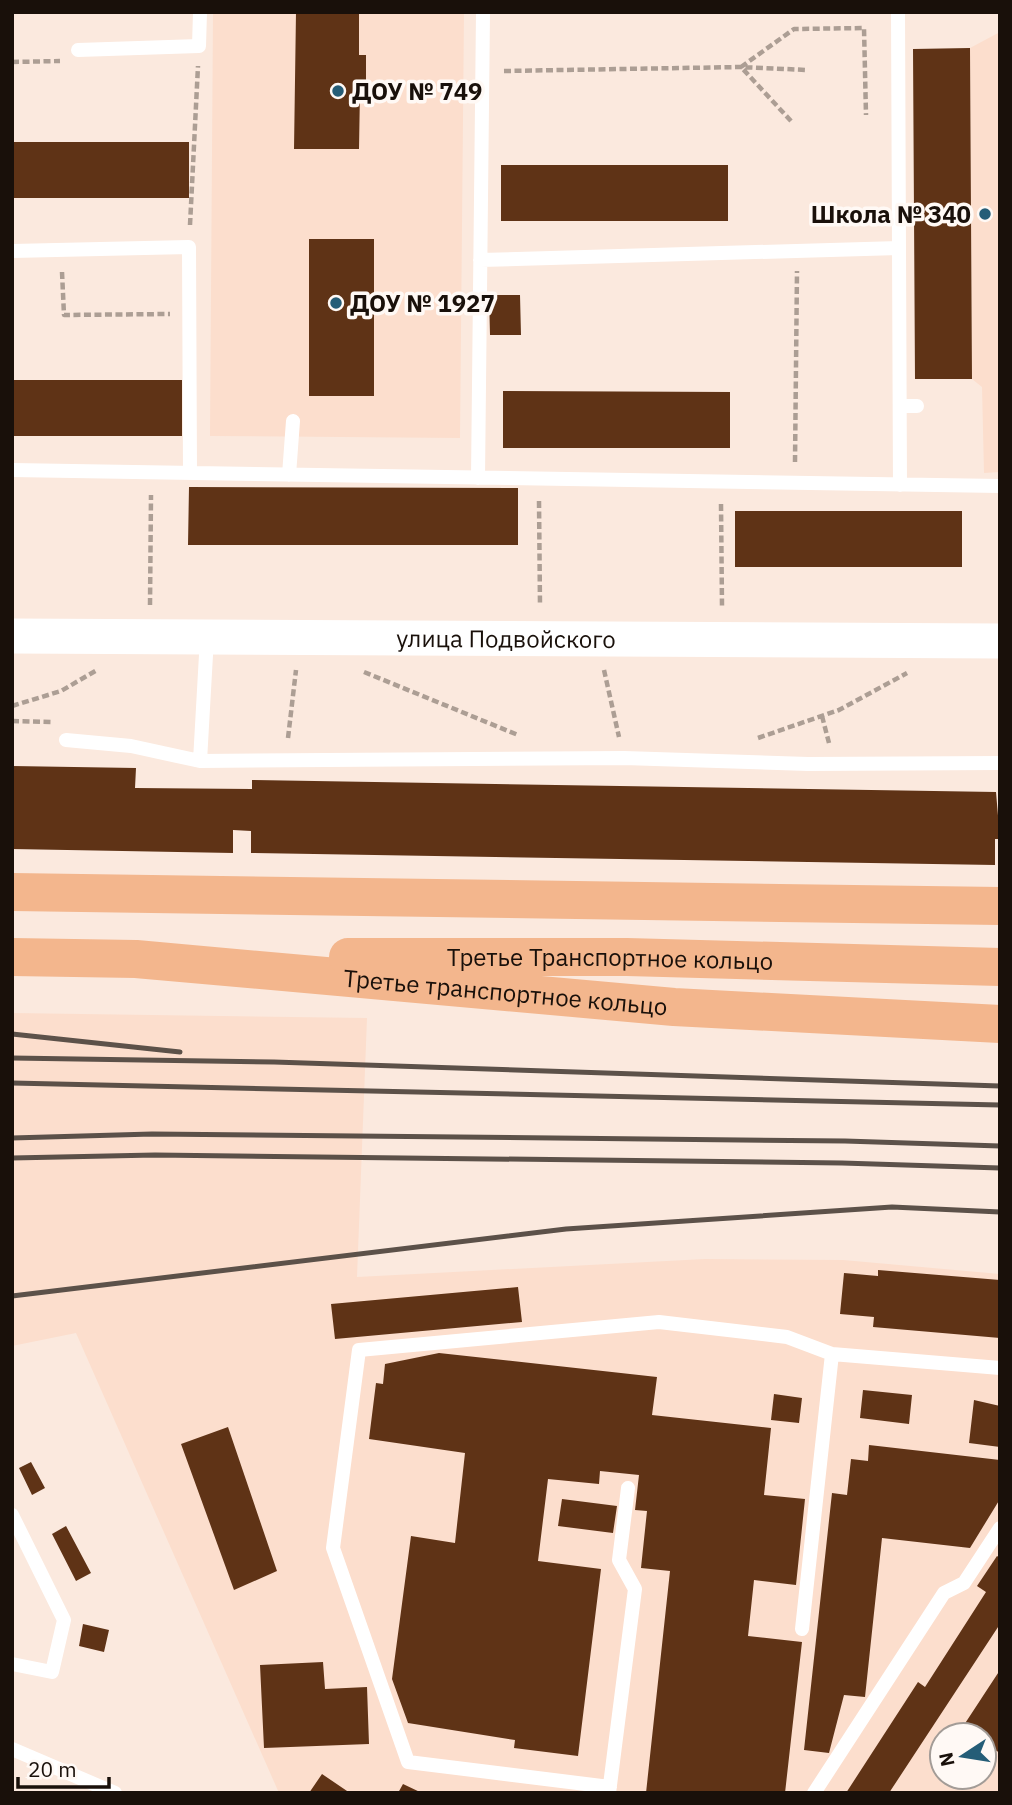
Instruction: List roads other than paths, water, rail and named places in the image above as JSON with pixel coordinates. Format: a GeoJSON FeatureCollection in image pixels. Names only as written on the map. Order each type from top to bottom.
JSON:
{"type":"FeatureCollection","features":[{"type":"Feature","properties":{"kind":"main road"},"geometry":{"type":"LineString","coordinates":[[12,892],[1000,906]]}},
{"type":"Feature","properties":{"kind":"main road","name":"Третье транспортное кольцо"},"geometry":{"type":"LineString","coordinates":[[12,957],[136,959],[674,1007],[1000,1024]]}},
{"type":"Feature","properties":{"kind":"main road","name":"Третье Транспортное кольцо"},"geometry":{"type":"LineString","coordinates":[[136,959],[627,957],[1000,967]]}},
{"type":"Feature","properties":{"kind":"street","name":"улица Подвойского"},"geometry":{"type":"LineString","coordinates":[[12,636],[1000,641]]}},
{"type":"Feature","properties":{"kind":"lane"},"geometry":{"type":"LineString","coordinates":[[78,50],[199,46],[200,12]]}},
{"type":"Feature","properties":{"kind":"lane"},"geometry":{"type":"LineString","coordinates":[[478,478],[483,12]]}},
{"type":"Feature","properties":{"kind":"lane"},"geometry":{"type":"LineString","coordinates":[[898,12],[900,485]]}},
{"type":"Feature","properties":{"kind":"lane"},"geometry":{"type":"LineString","coordinates":[[12,251],[189,247],[190,473]]}},
{"type":"Feature","properties":{"kind":"lane"},"geometry":{"type":"LineString","coordinates":[[480,260],[899,248]]}},
{"type":"Feature","properties":{"kind":"lane"},"geometry":{"type":"LineString","coordinates":[[900,406],[917,406]]}},
{"type":"Feature","properties":{"kind":"lane"},"geometry":{"type":"LineString","coordinates":[[289,475],[293,421]]}},
{"type":"Feature","properties":{"kind":"lane"},"geometry":{"type":"LineString","coordinates":[[12,471],[1000,486]]}},
{"type":"Feature","properties":{"kind":"lane"},"geometry":{"type":"LineString","coordinates":[[200,761],[207,637]]}},
{"type":"Feature","properties":{"kind":"lane"},"geometry":{"type":"LineString","coordinates":[[66,740],[131,746],[200,761],[624,758],[808,764],[1000,763]]}},
{"type":"Feature","properties":{"kind":"lane"},"geometry":{"type":"LineString","coordinates":[[628,1488],[619,1560],[635,1589],[609,1790],[408,1762],[333,1548],[359,1350],[659,1322],[788,1337],[832,1354],[1000,1368]]}},
{"type":"Feature","properties":{"kind":"lane"},"geometry":{"type":"LineString","coordinates":[[802,1629],[832,1354]]}},
{"type":"Feature","properties":{"kind":"lane"},"geometry":{"type":"LineString","coordinates":[[12,1515],[64,1620],[52,1672],[12,1664]]}},
{"type":"Feature","properties":{"kind":"lane"},"geometry":{"type":"LineString","coordinates":[[814,1793],[944,1593],[964,1583],[1000,1528]]}},
{"type":"Feature","properties":{"kind":"lane"},"geometry":{"type":"LineString","coordinates":[[12,1749],[115,1793]]}},
{"type":"Feature","properties":{"kind":"railway"},"geometry":{"type":"LineString","coordinates":[[12,1034],[180,1052]]}},
{"type":"Feature","properties":{"kind":"railway"},"geometry":{"type":"LineString","coordinates":[[12,1058],[274,1062],[1000,1086]]}},
{"type":"Feature","properties":{"kind":"railway"},"geometry":{"type":"LineString","coordinates":[[12,1083],[1000,1105]]}},
{"type":"Feature","properties":{"kind":"railway"},"geometry":{"type":"LineString","coordinates":[[12,1138],[152,1134],[845,1141],[1000,1146]]}},
{"type":"Feature","properties":{"kind":"railway"},"geometry":{"type":"LineString","coordinates":[[12,1158],[155,1155],[842,1163],[1000,1168]]}},
{"type":"Feature","properties":{"kind":"railway"},"geometry":{"type":"LineString","coordinates":[[12,1296],[566,1229],[892,1207],[1000,1212]]}},
{"type":"Feature","properties":{"kind":"place","name":"ДОУ № 749"},"geometry":{"type":"Point","coordinates":[338,91]}},
{"type":"Feature","properties":{"kind":"place","name":"Школа № 340"},"geometry":{"type":"Point","coordinates":[985,214]}},
{"type":"Feature","properties":{"kind":"place","name":"ДОУ № 1927"},"geometry":{"type":"Point","coordinates":[336,303]}}]}
